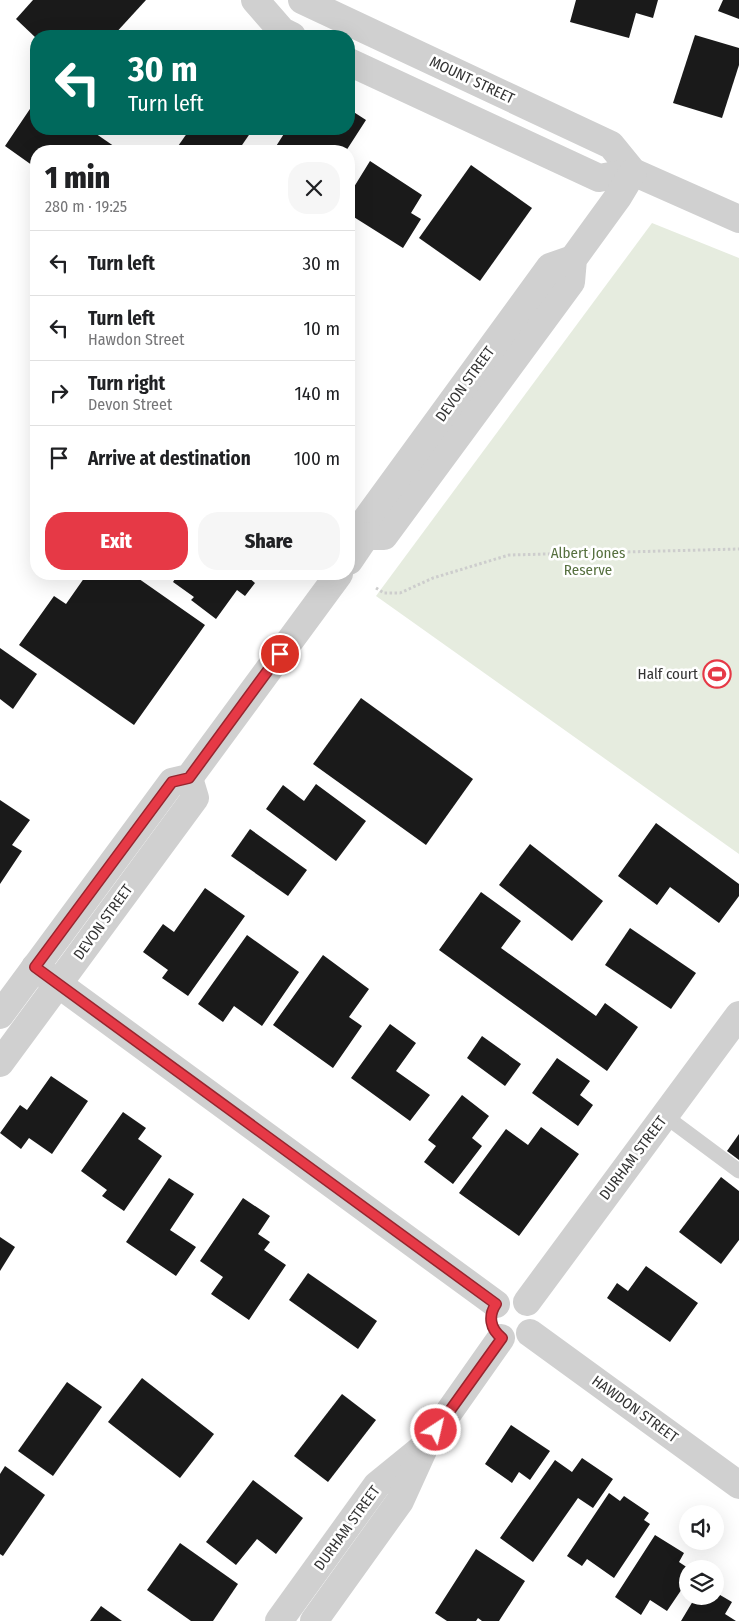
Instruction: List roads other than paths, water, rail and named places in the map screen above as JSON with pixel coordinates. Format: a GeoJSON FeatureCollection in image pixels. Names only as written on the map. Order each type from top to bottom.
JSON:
{"type":"FeatureCollection","features":[{"type":"Feature","properties":{"kind":"street"},"geometry":{"type":"LineString","coordinates":[[255,0],[281,30]]}},
{"type":"Feature","properties":{"kind":"street","name":"MOUNT STREET"},"geometry":{"type":"LineString","coordinates":[[302,0],[611,145],[633,172],[739,219]]}},
{"type":"Feature","properties":{"kind":"street"},"geometry":{"type":"LineString","coordinates":[[355,65],[599,178],[633,172]]}},
{"type":"Feature","properties":{"kind":"street","name":"DEVON STREET"},"geometry":{"type":"LineString","coordinates":[[355,552],[372,531],[550,267],[573,258],[618,197],[633,172]]}},
{"type":"Feature","properties":{"kind":"street","name":"DEVON STREET"},"geometry":{"type":"LineString","coordinates":[[0,1015],[172,782],[189,778],[335,580]]}},
{"type":"Feature","properties":{"kind":"street","name":"DEVON STREET"},"geometry":{"type":"LineString","coordinates":[[0,1063],[194,798],[189,778]]}},
{"type":"Feature","properties":{"kind":"street"},"geometry":{"type":"LineString","coordinates":[[35,967],[496,1304]]}},
{"type":"Feature","properties":{"kind":"street","name":"DURHAM STREET"},"geometry":{"type":"LineString","coordinates":[[527,1302],[739,1015]]}},
{"type":"Feature","properties":{"kind":"street"},"geometry":{"type":"LineString","coordinates":[[515,1296],[532,1306],[536,1320],[530,1333],[520,1340],[507,1340],[496,1334],[491,1322],[491,1316],[496,1304],[508,1297],[515,1296]]}},
{"type":"Feature","properties":{"kind":"street","name":"HAWDON STREET"},"geometry":{"type":"LineString","coordinates":[[530,1333],[739,1485]]}},
{"type":"Feature","properties":{"kind":"street","name":"DURHAM STREET"},"geometry":{"type":"LineString","coordinates":[[314,1621],[400,1501],[425,1446],[502,1338]]}},
{"type":"Feature","properties":{"kind":"street","name":"DURHAM STREET"},"geometry":{"type":"LineString","coordinates":[[279,1621],[377,1485],[425,1446]]}},
{"type":"Feature","properties":{"kind":"lane"},"geometry":{"type":"LineString","coordinates":[[665,1116],[739,1171]]}},
{"type":"Feature","properties":{"kind":"place","name":"Half court"},"geometry":{"type":"Point","coordinates":[717,674]}},
{"type":"Feature","properties":{"kind":"park label","name":"Albert Jones Reserve"},"geometry":{"type":"Point","coordinates":[588,562]}}]}
